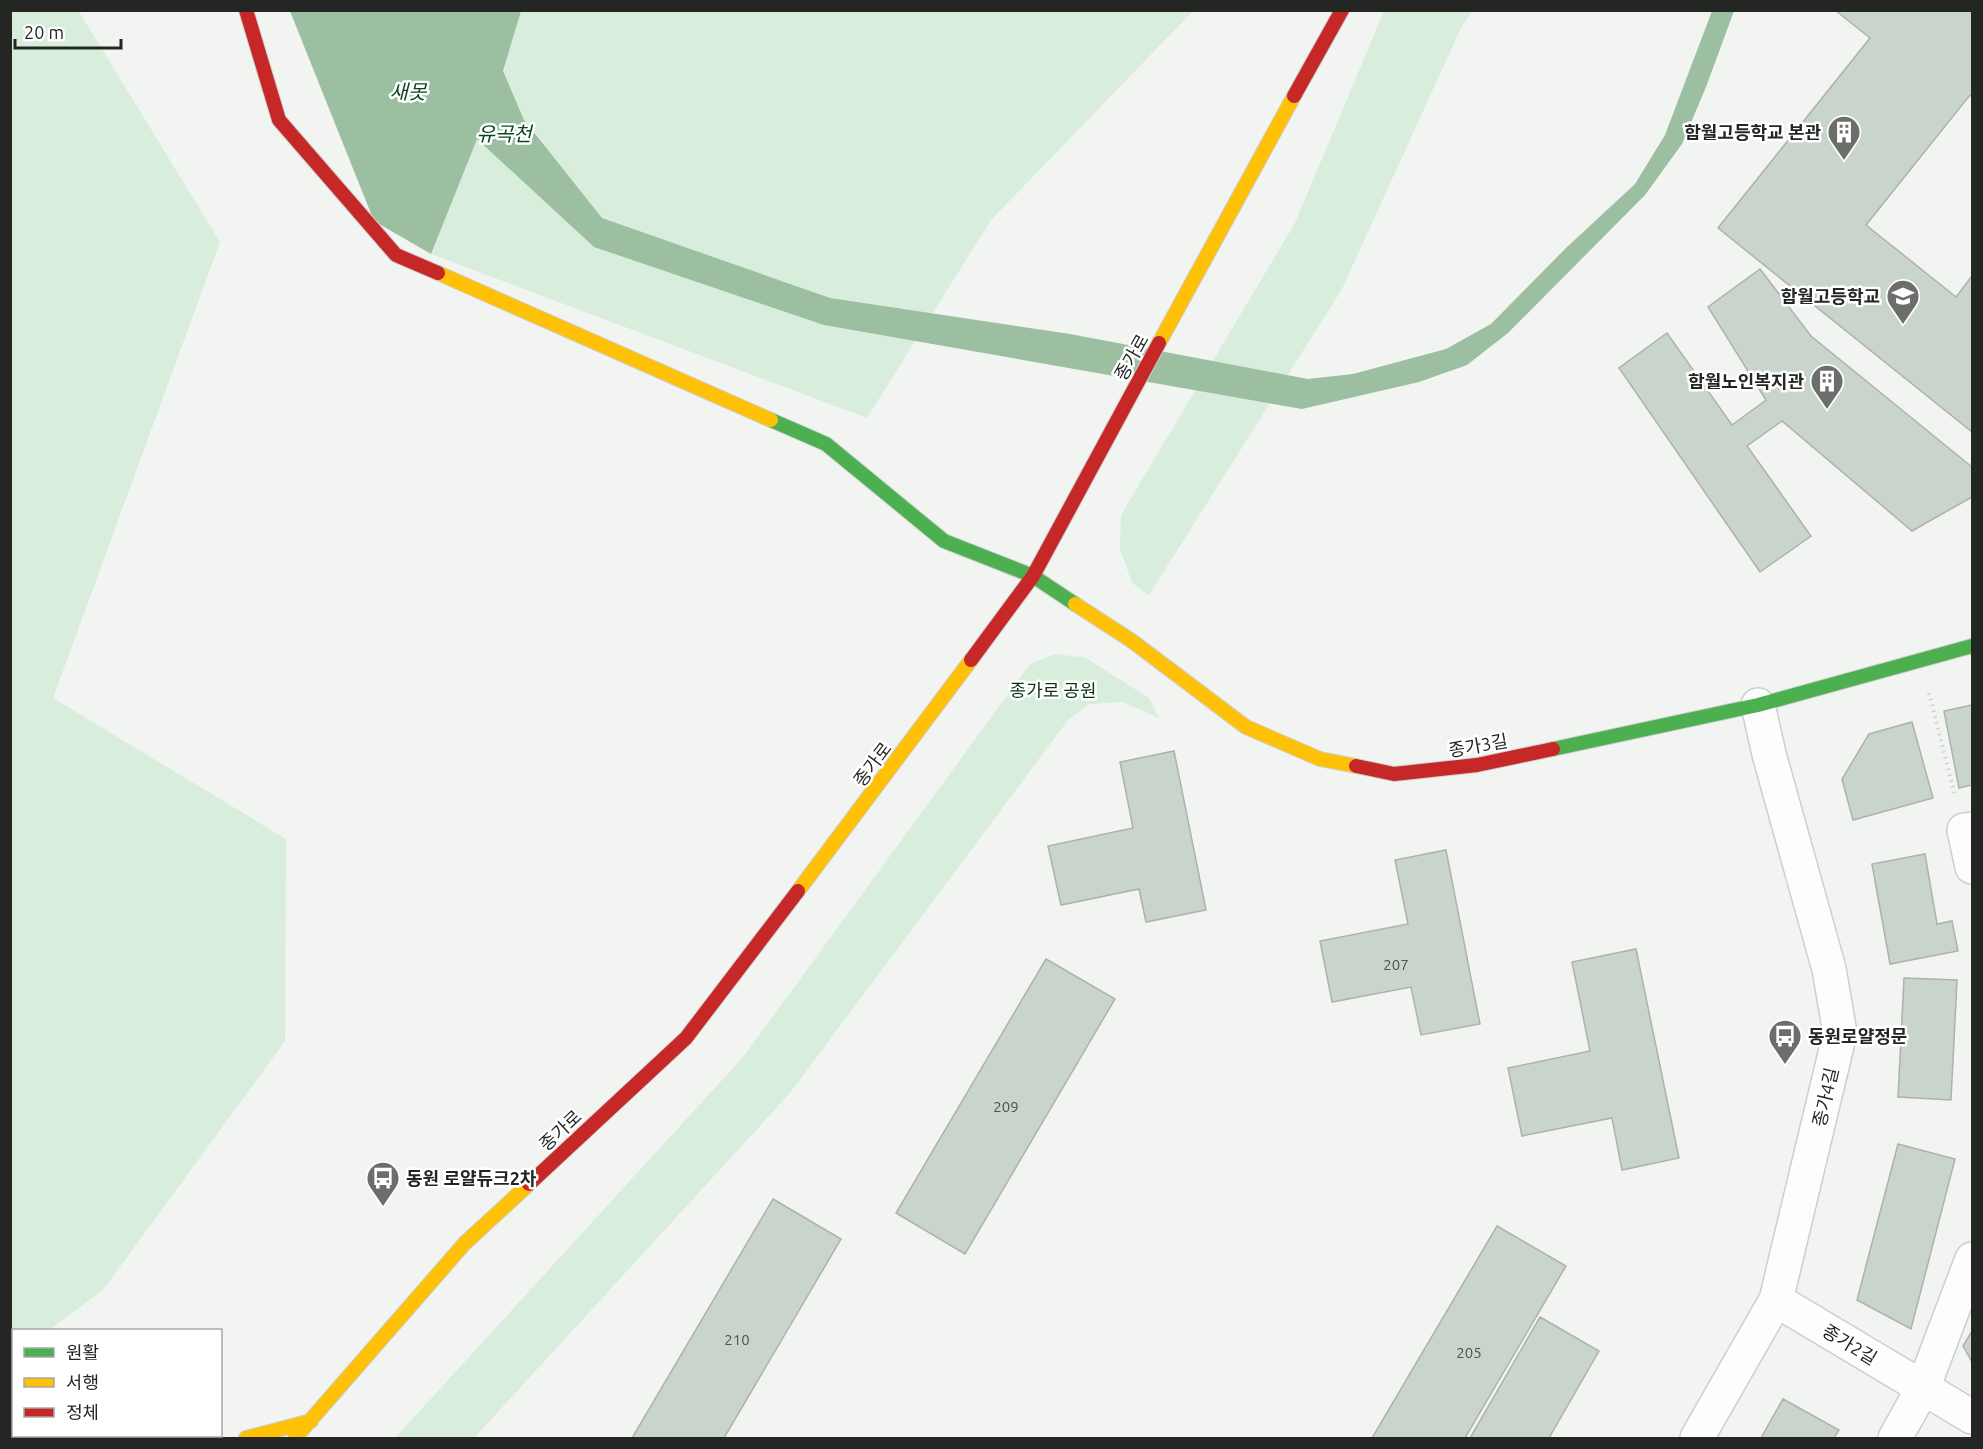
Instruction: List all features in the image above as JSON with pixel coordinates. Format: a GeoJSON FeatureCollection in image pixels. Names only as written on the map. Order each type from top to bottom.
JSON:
{"type":"FeatureCollection","features":[{"type":"Feature","properties":{"kind":"main road","name":"종가3길"},"geometry":{"type":"LineString","coordinates":[[246,10],[279,120],[396,255],[826,444],[944,541],[1033,576],[1132,642],[1246,727],[1320,759],[1394,774],[1477,765],[1758,705],[1972,646]]}},
{"type":"Feature","properties":{"kind":"main road","name":"종가로"},"geometry":{"type":"LineString","coordinates":[[295,1438],[465,1243],[687,1038],[948,692],[1033,576],[1101,447],[1342,10]]}},
{"type":"Feature","properties":{"kind":"main road"},"geometry":{"type":"LineString","coordinates":[[246,1438],[311,1421]]}},
{"type":"Feature","properties":{"kind":"street","name":"종가4길"},"geometry":{"type":"LineString","coordinates":[[1697,1438],[1776,1300],[1840,1033],[1829,969],[1769,754],[1758,705]]}},
{"type":"Feature","properties":{"kind":"street"},"geometry":{"type":"LineString","coordinates":[[1968,830],[1972,867]]}},
{"type":"Feature","properties":{"kind":"street"},"geometry":{"type":"LineString","coordinates":[[1895,1438],[1923,1388],[1972,1259]]}},
{"type":"Feature","properties":{"kind":"street","name":"종가2길"},"geometry":{"type":"LineString","coordinates":[[1776,1300],[1972,1417]]}},
{"type":"Feature","properties":{"kind":"path"},"geometry":{"type":"LineString","coordinates":[[1920,660],[1968,830]]}},
{"type":"Feature","properties":{"kind":"green space"},"geometry":{"type":"Polygon","coordinates":[[[78,10],[220,242],[53,698],[286,839],[285,1041],[103,1290],[50,1329],[12,1329],[11,1359],[11,11],[78,10]]]}},
{"type":"Feature","properties":{"kind":"green space"},"geometry":{"type":"Polygon","coordinates":[[[521,11],[1193,11],[991,220],[867,418],[431,254],[503,71],[521,11]]]}},
{"type":"Feature","properties":{"kind":"green space"},"geometry":{"type":"Polygon","coordinates":[[[1384,11],[1472,11],[1460,30],[1342,289],[1149,595],[1132,583],[1120,549],[1121,515],[1295,223],[1384,11]]]}},
{"type":"Feature","properties":{"kind":"green space","name":"종가로 공원"},"geometry":{"type":"Polygon","coordinates":[[[1056,654],[1086,658],[1149,698],[1159,718],[1123,702],[1089,704],[1068,720],[790,1093],[474,1438],[395,1438],[744,1056],[1030,664],[1056,654]]]}},
{"type":"Feature","properties":{"kind":"water"},"geometry":{"type":"Polygon","coordinates":[[[290,11],[521,11],[503,71],[524,120],[602,218],[830,298],[1070,334],[1308,379],[1353,374],[1446,349],[1491,324],[1566,248],[1635,184],[1665,135],[1712,11],[1734,11],[1682,144],[1645,195],[1508,333],[1467,365],[1419,382],[1302,409],[824,325],[594,247],[477,139],[431,254],[374,221],[290,11]]]}},
{"type":"Feature","properties":{"kind":"building","name":"함월고등학교"},"geometry":{"type":"Polygon","coordinates":[[[1835,10],[1972,10],[1972,97],[1970,95],[1866,225],[1956,297],[1972,276],[1972,432],[1718,228],[1870,38],[1835,10]]]}},
{"type":"Feature","properties":{"kind":"building","name":"함월노인복지관"},"geometry":{"type":"Polygon","coordinates":[[[1760,269],[1811,336],[1972,467],[1972,497],[1912,531],[1782,421],[1747,446],[1811,536],[1760,572],[1619,368],[1667,333],[1732,425],[1766,400],[1708,307],[1760,269]]]}},
{"type":"Feature","properties":{"kind":"building"},"geometry":{"type":"Polygon","coordinates":[[[1972,705],[1972,785],[1959,788],[1944,711],[1972,705]]]}},
{"type":"Feature","properties":{"kind":"building"},"geometry":{"type":"Polygon","coordinates":[[[1912,722],[1933,798],[1853,820],[1842,779],[1869,734],[1912,722]]]}},
{"type":"Feature","properties":{"kind":"building"},"geometry":{"type":"Polygon","coordinates":[[[1174,751],[1206,910],[1146,922],[1139,889],[1061,905],[1048,846],[1133,828],[1120,762],[1174,751]]]}},
{"type":"Feature","properties":{"kind":"building"},"geometry":{"type":"Polygon","coordinates":[[[1446,850],[1480,1024],[1421,1035],[1411,987],[1332,1002],[1320,941],[1408,924],[1395,860],[1446,850]]]}},
{"type":"Feature","properties":{"kind":"building"},"geometry":{"type":"Polygon","coordinates":[[[1925,854],[1937,924],[1952,921],[1958,951],[1890,964],[1872,864],[1925,854]]]}},
{"type":"Feature","properties":{"kind":"building"},"geometry":{"type":"Polygon","coordinates":[[[1636,949],[1679,1158],[1622,1170],[1612,1118],[1522,1136],[1508,1068],[1590,1051],[1572,962],[1636,949]]]}},
{"type":"Feature","properties":{"kind":"building"},"geometry":{"type":"Polygon","coordinates":[[[1046,959],[1115,999],[965,1254],[896,1213],[1046,959]]]}},
{"type":"Feature","properties":{"kind":"building"},"geometry":{"type":"Polygon","coordinates":[[[1904,978],[1957,980],[1951,1100],[1898,1097],[1904,978]]]}},
{"type":"Feature","properties":{"kind":"building"},"geometry":{"type":"Polygon","coordinates":[[[1898,1144],[1955,1159],[1911,1329],[1857,1300],[1898,1144]]]}},
{"type":"Feature","properties":{"kind":"building"},"geometry":{"type":"Polygon","coordinates":[[[773,1199],[841,1239],[724,1438],[632,1438],[773,1199]]]}},
{"type":"Feature","properties":{"kind":"building"},"geometry":{"type":"Polygon","coordinates":[[[1497,1226],[1566,1266],[1465,1438],[1372,1438],[1497,1226]]]}},
{"type":"Feature","properties":{"kind":"building"},"geometry":{"type":"Polygon","coordinates":[[[1540,1317],[1599,1351],[1549,1438],[1470,1438],[1540,1317]]]}},
{"type":"Feature","properties":{"kind":"building"},"geometry":{"type":"Polygon","coordinates":[[[1972,1331],[1972,1362],[1963,1346],[1972,1331]]]}},
{"type":"Feature","properties":{"kind":"building"},"geometry":{"type":"Polygon","coordinates":[[[1783,1399],[1839,1430],[1834,1438],[1761,1438],[1783,1399]]]}},
{"type":"Feature","properties":{"kind":"traffic: fast"},"geometry":{"type":"LineString","coordinates":[[771,420],[826,444],[944,541],[1033,576],[1075,604]]}},
{"type":"Feature","properties":{"kind":"traffic: fast"},"geometry":{"type":"LineString","coordinates":[[1553,749],[1758,705],[1972,646]]}},
{"type":"Feature","properties":{"kind":"traffic: slow"},"geometry":{"type":"LineString","coordinates":[[1159,343],[1294,96]]}},
{"type":"Feature","properties":{"kind":"traffic: slow"},"geometry":{"type":"LineString","coordinates":[[438,273],[771,420]]}},
{"type":"Feature","properties":{"kind":"traffic: slow"},"geometry":{"type":"LineString","coordinates":[[1075,604],[1132,641],[1246,727],[1320,759],[1356,766]]}},
{"type":"Feature","properties":{"kind":"traffic: slow"},"geometry":{"type":"LineString","coordinates":[[798,891],[971,660]]}},
{"type":"Feature","properties":{"kind":"traffic: slow"},"geometry":{"type":"LineString","coordinates":[[295,1438],[465,1243],[529,1184]]}},
{"type":"Feature","properties":{"kind":"traffic: slow"},"geometry":{"type":"LineString","coordinates":[[246,1438],[311,1421]]}},
{"type":"Feature","properties":{"kind":"traffic: jam"},"geometry":{"type":"LineString","coordinates":[[246,10],[279,120],[396,255],[438,273]]}},
{"type":"Feature","properties":{"kind":"traffic: jam"},"geometry":{"type":"LineString","coordinates":[[1294,96],[1342,10]]}},
{"type":"Feature","properties":{"kind":"traffic: jam"},"geometry":{"type":"LineString","coordinates":[[971,660],[1033,576],[1159,343]]}},
{"type":"Feature","properties":{"kind":"traffic: jam"},"geometry":{"type":"LineString","coordinates":[[1356,766],[1394,774],[1477,765],[1553,749]]}},
{"type":"Feature","properties":{"kind":"traffic: jam"},"geometry":{"type":"LineString","coordinates":[[529,1184],[686,1038],[798,891]]}},
{"type":"Feature","properties":{"kind":"place","name":"함월고등학교 본관"},"geometry":{"type":"Point","coordinates":[1844,161]}},
{"type":"Feature","properties":{"kind":"place","name":"함월고등학교"},"geometry":{"type":"Point","coordinates":[1903,325]}},
{"type":"Feature","properties":{"kind":"place","name":"함월노인복지관"},"geometry":{"type":"Point","coordinates":[1827,410]}},
{"type":"Feature","properties":{"kind":"place","name":"동원로얄정문"},"geometry":{"type":"Point","coordinates":[1785,1065]}},
{"type":"Feature","properties":{"kind":"place","name":"동원 로얄듀크2차"},"geometry":{"type":"Point","coordinates":[383,1207]}},
{"type":"Feature","properties":{"kind":"water label","name":"새못"},"geometry":{"type":"Point","coordinates":[408,91]}},
{"type":"Feature","properties":{"kind":"water label","name":"유곡천"},"geometry":{"type":"Point","coordinates":[504,133]}}]}
